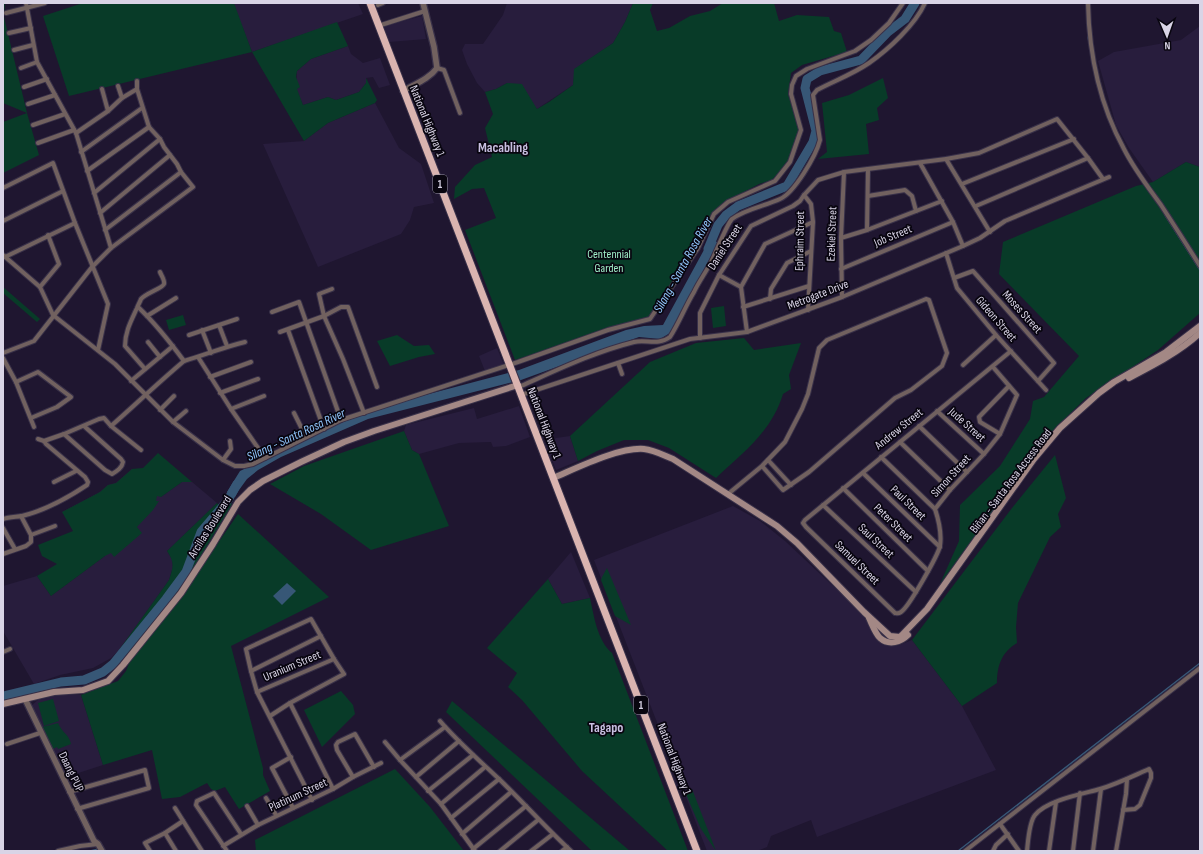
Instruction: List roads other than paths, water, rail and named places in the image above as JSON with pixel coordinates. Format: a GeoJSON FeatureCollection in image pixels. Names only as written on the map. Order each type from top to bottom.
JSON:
{"type":"FeatureCollection","features":[{"type":"Feature","properties":{"kind":"highway","name":"National Highway 1"},"geometry":{"type":"LineString","coordinates":[[370,3],[697,851]]}},
{"type":"Feature","properties":{"kind":"main road","name":"Biñan - Santa Rosa Access Road"},"geometry":{"type":"LineString","coordinates":[[553,478],[583,465],[624,451],[643,449],[654,451],[673,459],[773,523],[791,538],[869,616],[880,637],[886,641],[894,643],[903,641],[938,600],[963,562],[1060,431],[1104,394],[1164,359],[1190,338],[1200,326]]}},
{"type":"Feature","properties":{"kind":"main road","name":"Biñan - Santa Rosa Access Road"},"geometry":{"type":"LineString","coordinates":[[1190,338],[1200,334]]}},
{"type":"Feature","properties":{"kind":"main road","name":"Arcillas Boulevard"},"geometry":{"type":"LineString","coordinates":[[3,704],[54,692],[83,690],[108,680],[123,665],[181,593],[209,551],[238,502],[250,490],[301,462],[344,442],[374,431],[520,389]]}},
{"type":"Feature","properties":{"kind":"street"},"geometry":{"type":"LineString","coordinates":[[6,14],[26,5],[45,3]]}},
{"type":"Feature","properties":{"kind":"street"},"geometry":{"type":"LineString","coordinates":[[378,5],[383,3]]}},
{"type":"Feature","properties":{"kind":"street"},"geometry":{"type":"LineString","coordinates":[[403,91],[430,76],[437,68],[434,47],[423,3]]}},
{"type":"Feature","properties":{"kind":"street"},"geometry":{"type":"LineString","coordinates":[[75,223],[4,256],[40,287],[54,315],[115,364],[173,422],[223,460],[235,466],[244,466],[265,458],[341,420],[510,365],[608,330],[652,318],[698,248],[714,214],[728,202],[775,181],[790,162],[801,132],[791,94],[792,85],[796,76],[807,70],[855,51],[871,40],[889,23],[903,3]]}},
{"type":"Feature","properties":{"kind":"street"},"geometry":{"type":"LineString","coordinates":[[520,389],[571,364],[602,352],[634,342],[662,342],[670,337],[712,261],[731,220],[740,215],[780,200],[787,195],[794,189],[814,156],[820,140],[813,95],[817,90],[868,64],[885,51],[909,27],[925,3]]}},
{"type":"Feature","properties":{"kind":"street"},"geometry":{"type":"LineString","coordinates":[[1088,3],[1088,25],[1095,68],[1117,135],[1136,168],[1200,266]]}},
{"type":"Feature","properties":{"kind":"street"},"geometry":{"type":"LineString","coordinates":[[26,5],[37,62],[75,131],[111,248]]}},
{"type":"Feature","properties":{"kind":"street"},"geometry":{"type":"LineString","coordinates":[[378,26],[425,11]]}},
{"type":"Feature","properties":{"kind":"street"},"geometry":{"type":"LineString","coordinates":[[9,33],[31,28]]}},
{"type":"Feature","properties":{"kind":"street"},"geometry":{"type":"LineString","coordinates":[[14,50],[33,45]]}},
{"type":"Feature","properties":{"kind":"street"},"geometry":{"type":"LineString","coordinates":[[20,68],[37,62]]}},
{"type":"Feature","properties":{"kind":"street"},"geometry":{"type":"LineString","coordinates":[[437,68],[444,70],[460,113]]}},
{"type":"Feature","properties":{"kind":"street"},"geometry":{"type":"LineString","coordinates":[[24,87],[46,79]]}},
{"type":"Feature","properties":{"kind":"street"},"geometry":{"type":"LineString","coordinates":[[3,354],[34,341],[92,267],[111,248],[193,187],[181,172],[160,139],[149,127],[137,89],[137,81]]}},
{"type":"Feature","properties":{"kind":"street"},"geometry":{"type":"LineString","coordinates":[[118,86],[122,98]]}},
{"type":"Feature","properties":{"kind":"street"},"geometry":{"type":"LineString","coordinates":[[38,143],[75,131],[108,111],[122,98],[137,89]]}},
{"type":"Feature","properties":{"kind":"street"},"geometry":{"type":"LineString","coordinates":[[102,90],[108,111]]}},
{"type":"Feature","properties":{"kind":"street"},"geometry":{"type":"LineString","coordinates":[[28,104],[55,95]]}},
{"type":"Feature","properties":{"kind":"street"},"geometry":{"type":"LineString","coordinates":[[82,152],[142,108]]}},
{"type":"Feature","properties":{"kind":"street"},"geometry":{"type":"LineString","coordinates":[[33,124],[65,114]]}},
{"type":"Feature","properties":{"kind":"street"},"geometry":{"type":"LineString","coordinates":[[844,172],[920,163],[978,153],[1057,119],[1074,139],[1103,179]]}},
{"type":"Feature","properties":{"kind":"street"},"geometry":{"type":"LineString","coordinates":[[88,171],[149,127]]}},
{"type":"Feature","properties":{"kind":"street"},"geometry":{"type":"LineString","coordinates":[[94,193],[160,139]]}},
{"type":"Feature","properties":{"kind":"street"},"geometry":{"type":"LineString","coordinates":[[962,184],[1074,139]]}},
{"type":"Feature","properties":{"kind":"street"},"geometry":{"type":"LineString","coordinates":[[100,213],[170,155]]}},
{"type":"Feature","properties":{"kind":"street"},"geometry":{"type":"LineString","coordinates":[[976,206],[1088,158]]}},
{"type":"Feature","properties":{"kind":"street"},"geometry":{"type":"LineString","coordinates":[[946,159],[976,206],[990,232]]}},
{"type":"Feature","properties":{"kind":"street"},"geometry":{"type":"LineString","coordinates":[[3,188],[53,163],[92,267],[108,304],[98,350]]}},
{"type":"Feature","properties":{"kind":"street"},"geometry":{"type":"LineString","coordinates":[[920,163],[953,222],[963,246]]}},
{"type":"Feature","properties":{"kind":"street"},"geometry":{"type":"LineString","coordinates":[[867,230],[868,169]]}},
{"type":"Feature","properties":{"kind":"street"},"geometry":{"type":"LineString","coordinates":[[105,230],[181,172]]}},
{"type":"Feature","properties":{"kind":"street","name":"Ephraim Street"},"geometry":{"type":"LineString","coordinates":[[808,310],[813,222],[811,204],[804,195],[818,180],[844,172]]}},
{"type":"Feature","properties":{"kind":"street","name":"Ezekiel Street"},"geometry":{"type":"LineString","coordinates":[[842,297],[841,238],[844,172]]}},
{"type":"Feature","properties":{"kind":"street","name":"Metrogate Drive"},"geometry":{"type":"LineString","coordinates":[[520,389],[618,363],[690,339],[747,332],[842,297],[963,246],[980,238],[1005,222],[1109,177]]}},
{"type":"Feature","properties":{"kind":"street"},"geometry":{"type":"LineString","coordinates":[[868,196],[905,190],[912,196],[916,210]]}},
{"type":"Feature","properties":{"kind":"street"},"geometry":{"type":"LineString","coordinates":[[3,221],[63,191]]}},
{"type":"Feature","properties":{"kind":"street","name":"Daniel Street"},"geometry":{"type":"LineString","coordinates":[[700,338],[700,313],[719,276],[751,226],[800,202],[804,195]]}},
{"type":"Feature","properties":{"kind":"street"},"geometry":{"type":"LineString","coordinates":[[841,238],[867,230],[942,201]]}},
{"type":"Feature","properties":{"kind":"street"},"geometry":{"type":"LineString","coordinates":[[747,332],[741,287],[765,244],[813,222]]}},
{"type":"Feature","properties":{"kind":"street","name":"Job Street"},"geometry":{"type":"LineString","coordinates":[[841,269],[953,222]]}},
{"type":"Feature","properties":{"kind":"street"},"geometry":{"type":"LineString","coordinates":[[40,287],[59,264],[48,235]]}},
{"type":"Feature","properties":{"kind":"street"},"geometry":{"type":"LineString","coordinates":[[770,299],[771,289],[787,263],[811,251]]}},
{"type":"Feature","properties":{"kind":"street","name":"Gideon Street"},"geometry":{"type":"LineString","coordinates":[[946,253],[957,288],[996,335],[1046,390]]}},
{"type":"Feature","properties":{"kind":"street"},"geometry":{"type":"LineString","coordinates":[[145,369],[125,346],[127,328],[141,300],[150,292],[162,287],[164,284],[164,280],[160,272]]}},
{"type":"Feature","properties":{"kind":"street","name":"Moses Street"},"geometry":{"type":"LineString","coordinates":[[954,278],[973,272],[1054,363],[1038,381]]}},
{"type":"Feature","properties":{"kind":"street"},"geometry":{"type":"LineString","coordinates":[[719,276],[741,287]]}},
{"type":"Feature","properties":{"kind":"street"},"geometry":{"type":"LineString","coordinates":[[743,307],[809,286]]}},
{"type":"Feature","properties":{"kind":"street"},"geometry":{"type":"LineString","coordinates":[[332,289],[319,294],[324,316],[364,413]]}},
{"type":"Feature","properties":{"kind":"street"},"geometry":{"type":"LineString","coordinates":[[147,316],[176,298]]}},
{"type":"Feature","properties":{"kind":"street"},"geometry":{"type":"LineString","coordinates":[[728,494],[762,466],[785,442],[808,394],[820,348],[827,340],[926,299],[929,300],[947,353],[942,366],[911,390],[895,398],[809,472],[783,490],[762,466]]}},
{"type":"Feature","properties":{"kind":"street"},"geometry":{"type":"LineString","coordinates":[[272,312],[299,302],[341,420]]}},
{"type":"Feature","properties":{"kind":"street"},"geometry":{"type":"LineString","coordinates":[[138,307],[173,346],[184,361]]}},
{"type":"Feature","properties":{"kind":"street"},"geometry":{"type":"LineString","coordinates":[[280,332],[324,316],[341,307],[348,307],[377,387]]}},
{"type":"Feature","properties":{"kind":"street"},"geometry":{"type":"LineString","coordinates":[[189,335],[237,319]]}},
{"type":"Feature","properties":{"kind":"street"},"geometry":{"type":"LineString","coordinates":[[219,325],[227,346]]}},
{"type":"Feature","properties":{"kind":"street"},"geometry":{"type":"LineString","coordinates":[[202,330],[210,353]]}},
{"type":"Feature","properties":{"kind":"street"},"geometry":{"type":"LineString","coordinates":[[288,330],[324,428]]}},
{"type":"Feature","properties":{"kind":"street"},"geometry":{"type":"LineString","coordinates":[[963,365],[996,335]]}},
{"type":"Feature","properties":{"kind":"street"},"geometry":{"type":"LineString","coordinates":[[148,342],[160,357]]}},
{"type":"Feature","properties":{"kind":"street"},"geometry":{"type":"LineString","coordinates":[[111,426],[184,361],[227,346],[245,342]]}},
{"type":"Feature","properties":{"kind":"street"},"geometry":{"type":"LineString","coordinates":[[131,381],[173,346]]}},
{"type":"Feature","properties":{"kind":"street","name":"Andrew Street"},"geometry":{"type":"LineString","coordinates":[[804,525],[805,520],[843,488],[1011,351]]}},
{"type":"Feature","properties":{"kind":"street"},"geometry":{"type":"LineString","coordinates":[[198,357],[220,393],[265,458]]}},
{"type":"Feature","properties":{"kind":"street"},"geometry":{"type":"LineString","coordinates":[[3,358],[16,382],[34,427]]}},
{"type":"Feature","properties":{"kind":"street"},"geometry":{"type":"LineString","coordinates":[[210,377],[251,362]]}},
{"type":"Feature","properties":{"kind":"street"},"geometry":{"type":"LineString","coordinates":[[618,363],[622,374]]}},
{"type":"Feature","properties":{"kind":"street"},"geometry":{"type":"LineString","coordinates":[[993,367],[1009,386],[979,417],[980,422],[1000,434]]}},
{"type":"Feature","properties":{"kind":"street"},"geometry":{"type":"LineString","coordinates":[[16,382],[38,372],[71,397],[57,407],[31,418]]}},
{"type":"Feature","properties":{"kind":"street"},"geometry":{"type":"LineString","coordinates":[[220,393],[258,379]]}},
{"type":"Feature","properties":{"kind":"street","name":"Simon Street"},"geometry":{"type":"LineString","coordinates":[[898,614],[916,592],[940,547],[941,531],[935,509],[1000,434],[1017,395],[1009,386]]}},
{"type":"Feature","properties":{"kind":"street"},"geometry":{"type":"LineString","coordinates":[[160,410],[174,396]]}},
{"type":"Feature","properties":{"kind":"street"},"geometry":{"type":"LineString","coordinates":[[231,409],[264,396]]}},
{"type":"Feature","properties":{"kind":"street"},"geometry":{"type":"LineString","coordinates":[[173,422],[186,411]]}},
{"type":"Feature","properties":{"kind":"street","name":"Jude Street"},"geometry":{"type":"LineString","coordinates":[[937,412],[984,454]]}},
{"type":"Feature","properties":{"kind":"street"},"geometry":{"type":"LineString","coordinates":[[294,413],[306,437]]}},
{"type":"Feature","properties":{"kind":"street"},"geometry":{"type":"LineString","coordinates":[[38,439],[44,440],[64,434],[104,418],[111,426],[141,450]]}},
{"type":"Feature","properties":{"kind":"street"},"geometry":{"type":"LineString","coordinates":[[64,434],[105,470],[112,474],[117,471],[122,466],[122,459],[84,426]]}},
{"type":"Feature","properties":{"kind":"street"},"geometry":{"type":"LineString","coordinates":[[919,426],[967,472]]}},
{"type":"Feature","properties":{"kind":"street"},"geometry":{"type":"LineString","coordinates":[[3,519],[12,516],[21,516],[58,502],[88,485],[88,482],[46,444],[44,440]]}},
{"type":"Feature","properties":{"kind":"street"},"geometry":{"type":"LineString","coordinates":[[223,460],[231,449],[230,441]]}},
{"type":"Feature","properties":{"kind":"street"},"geometry":{"type":"LineString","coordinates":[[900,442],[950,490]]}},
{"type":"Feature","properties":{"kind":"street"},"geometry":{"type":"LineString","coordinates":[[882,457],[935,509]]}},
{"type":"Feature","properties":{"kind":"street"},"geometry":{"type":"LineString","coordinates":[[768,460],[791,485]]}},
{"type":"Feature","properties":{"kind":"street"},"geometry":{"type":"LineString","coordinates":[[54,482],[76,471]]}},
{"type":"Feature","properties":{"kind":"street","name":"Paul Street"},"geometry":{"type":"LineString","coordinates":[[862,473],[940,547]]}},
{"type":"Feature","properties":{"kind":"street","name":"Peter Street"},"geometry":{"type":"LineString","coordinates":[[843,488],[928,571]]}},
{"type":"Feature","properties":{"kind":"street","name":"Saul Street"},"geometry":{"type":"LineString","coordinates":[[823,505],[916,592]]}},
{"type":"Feature","properties":{"kind":"street"},"geometry":{"type":"LineString","coordinates":[[3,554],[26,546],[31,542],[31,535],[21,516]]}},
{"type":"Feature","properties":{"kind":"street","name":"Samuel Street"},"geometry":{"type":"LineString","coordinates":[[804,525],[893,612],[898,614]]}},
{"type":"Feature","properties":{"kind":"street"},"geometry":{"type":"LineString","coordinates":[[31,535],[55,526]]}},
{"type":"Feature","properties":{"kind":"street"},"geometry":{"type":"LineString","coordinates":[[3,528],[15,549]]}},
{"type":"Feature","properties":{"kind":"street"},"geometry":{"type":"LineString","coordinates":[[270,716],[290,703],[344,674],[311,619],[246,649],[258,692],[270,716],[291,757],[312,800]]}},
{"type":"Feature","properties":{"kind":"street"},"geometry":{"type":"LineString","coordinates":[[251,671],[320,636]]}},
{"type":"Feature","properties":{"kind":"street"},"geometry":{"type":"LineString","coordinates":[[3,652],[10,649]]}},
{"type":"Feature","properties":{"kind":"street","name":"Uranium Street"},"geometry":{"type":"LineString","coordinates":[[258,692],[334,659]]}},
{"type":"Feature","properties":{"kind":"street"},"geometry":{"type":"LineString","coordinates":[[965,851],[1200,668]]}},
{"type":"Feature","properties":{"kind":"street","name":"Daang PUP"},"geometry":{"type":"LineString","coordinates":[[25,699],[69,792],[94,841],[100,847]]}},
{"type":"Feature","properties":{"kind":"street"},"geometry":{"type":"LineString","coordinates":[[290,703],[333,790]]}},
{"type":"Feature","properties":{"kind":"street"},"geometry":{"type":"LineString","coordinates":[[440,721],[526,806],[538,820],[571,851]]}},
{"type":"Feature","properties":{"kind":"street"},"geometry":{"type":"LineString","coordinates":[[400,760],[445,727]]}},
{"type":"Feature","properties":{"kind":"street"},"geometry":{"type":"LineString","coordinates":[[7,744],[40,733]]}},
{"type":"Feature","properties":{"kind":"street"},"geometry":{"type":"LineString","coordinates":[[353,777],[337,750],[336,745],[338,742],[355,734],[374,767]]}},
{"type":"Feature","properties":{"kind":"street"},"geometry":{"type":"LineString","coordinates":[[416,777],[459,741]]}},
{"type":"Feature","properties":{"kind":"street"},"geometry":{"type":"LineString","coordinates":[[385,742],[441,804],[474,850],[526,806]]}},
{"type":"Feature","properties":{"kind":"street"},"geometry":{"type":"LineString","coordinates":[[428,791],[473,755]]}},
{"type":"Feature","properties":{"kind":"street"},"geometry":{"type":"LineString","coordinates":[[291,757],[272,768],[293,808]]}},
{"type":"Feature","properties":{"kind":"street","name":"Platinum Street"},"geometry":{"type":"LineString","coordinates":[[223,846],[241,834],[276,815],[333,790],[353,777],[381,763]]}},
{"type":"Feature","properties":{"kind":"street"},"geometry":{"type":"LineString","coordinates":[[441,804],[485,767]]}},
{"type":"Feature","properties":{"kind":"street"},"geometry":{"type":"LineString","coordinates":[[69,792],[145,770],[149,788],[78,809]]}},
{"type":"Feature","properties":{"kind":"street"},"geometry":{"type":"LineString","coordinates":[[1027,851],[1034,816],[1045,807],[1080,793],[1101,789],[1150,770],[1151,778],[1140,805],[1135,809],[1123,810]]}},
{"type":"Feature","properties":{"kind":"street"},"geometry":{"type":"LineString","coordinates":[[451,818],[499,779]]}},
{"type":"Feature","properties":{"kind":"street"},"geometry":{"type":"LineString","coordinates":[[1116,851],[1127,779]]}},
{"type":"Feature","properties":{"kind":"street"},"geometry":{"type":"LineString","coordinates":[[1093,851],[1101,789]]}},
{"type":"Feature","properties":{"kind":"street"},"geometry":{"type":"LineString","coordinates":[[226,851],[196,805],[197,801],[213,792],[241,834]]}},
{"type":"Feature","properties":{"kind":"street"},"geometry":{"type":"LineString","coordinates":[[462,834],[511,792]]}},
{"type":"Feature","properties":{"kind":"street"},"geometry":{"type":"LineString","coordinates":[[1073,851],[1080,793]]}},
{"type":"Feature","properties":{"kind":"street"},"geometry":{"type":"LineString","coordinates":[[266,798],[276,815]]}},
{"type":"Feature","properties":{"kind":"street"},"geometry":{"type":"LineString","coordinates":[[1049,851],[1056,802]]}},
{"type":"Feature","properties":{"kind":"street"},"geometry":{"type":"LineString","coordinates":[[247,806],[258,825]]}},
{"type":"Feature","properties":{"kind":"street"},"geometry":{"type":"LineString","coordinates":[[175,808],[202,851]]}},
{"type":"Feature","properties":{"kind":"street"},"geometry":{"type":"LineString","coordinates":[[500,851],[538,820]]}},
{"type":"Feature","properties":{"kind":"street"},"geometry":{"type":"LineString","coordinates":[[150,851],[145,843],[165,833],[182,821]]}},
{"type":"Feature","properties":{"kind":"street"},"geometry":{"type":"LineString","coordinates":[[1000,824],[1019,851]]}},
{"type":"Feature","properties":{"kind":"street"},"geometry":{"type":"LineString","coordinates":[[165,833],[176,851]]}},
{"type":"Feature","properties":{"kind":"street"},"geometry":{"type":"LineString","coordinates":[[531,851],[553,834]]}},
{"type":"Feature","properties":{"kind":"street"},"geometry":{"type":"LineString","coordinates":[[993,851],[996,844],[1008,834]]}},
{"type":"Feature","properties":{"kind":"street"},"geometry":{"type":"LineString","coordinates":[[58,851],[80,846],[100,847]]}},
{"type":"Feature","properties":{"kind":"street"},"geometry":{"type":"LineString","coordinates":[[562,851],[567,847]]}},
{"type":"Feature","properties":{"kind":"water"},"geometry":{"type":"Polygon","coordinates":[[[711,237],[718,243],[670,333],[660,339],[639,337],[521,380],[368,419],[281,457],[258,470],[247,479],[235,497],[227,492],[240,471],[338,424],[391,404],[519,370],[626,330],[644,326],[663,325],[711,237]]]}},
{"type":"Feature","properties":{"kind":"water"},"geometry":{"type":"Polygon","coordinates":[[[287,583],[296,591],[282,605],[273,596],[287,583]]]}},
{"type":"Feature","properties":{"kind":"waterway","name":"Silang - Santa Rosa River"},"geometry":{"type":"LineString","coordinates":[[708,249],[718,225],[726,215],[738,206],[787,186],[813,142],[816,131],[805,88],[807,79],[820,71],[861,60],[888,32],[905,19],[915,3]]}},
{"type":"Feature","properties":{"kind":"waterway"},"geometry":{"type":"LineString","coordinates":[[1088,37],[1090,47]]}},
{"type":"Feature","properties":{"kind":"waterway"},"geometry":{"type":"LineString","coordinates":[[1165,215],[1200,270]]}},
{"type":"Feature","properties":{"kind":"waterway","name":"Silang - Santa Rosa River"},"geometry":{"type":"LineString","coordinates":[[3,696],[61,682],[84,680],[103,672],[113,664],[186,572],[201,532],[228,500],[237,484]]}},
{"type":"Feature","properties":{"kind":"waterway"},"geometry":{"type":"LineString","coordinates":[[958,851],[1200,663]]}},
{"type":"Feature","properties":{"kind":"waterway"},"geometry":{"type":"LineString","coordinates":[[90,851],[99,849]]}},
{"type":"Feature","properties":{"kind":"district","name":"Macabling"},"geometry":{"type":"Point","coordinates":[503,147]}},
{"type":"Feature","properties":{"kind":"district","name":"Tagapo"},"geometry":{"type":"Point","coordinates":[606,727]}},
{"type":"Feature","properties":{"kind":"park label","name":"Centennial Garden"},"geometry":{"type":"Point","coordinates":[609,261]}}]}
